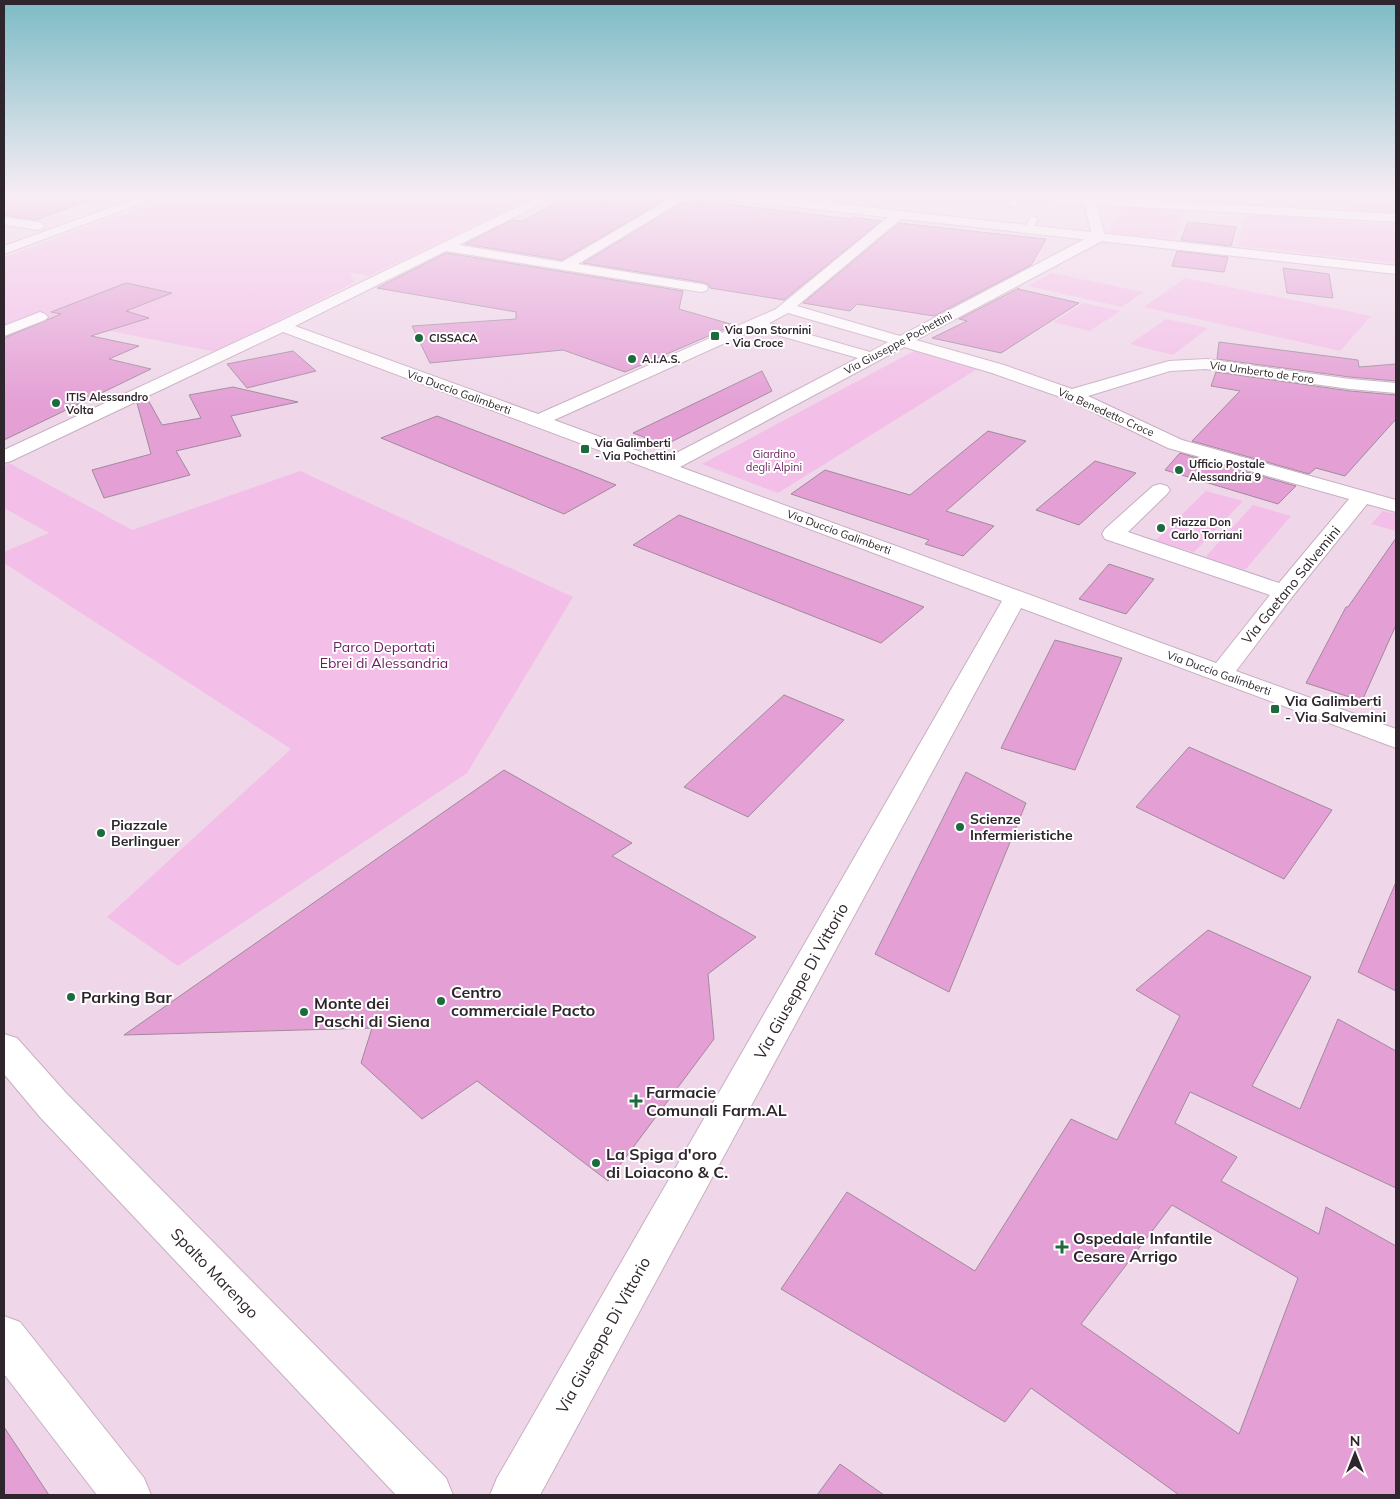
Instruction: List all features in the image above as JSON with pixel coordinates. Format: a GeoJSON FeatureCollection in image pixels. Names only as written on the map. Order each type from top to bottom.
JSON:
{"type":"FeatureCollection","features":[{"type":"Feature","properties":{"kind":"street"},"geometry":{"type":"LineString","coordinates":[[4,457],[405,266]]}},
{"type":"Feature","properties":{"kind":"street"},"geometry":{"type":"LineString","coordinates":[[565,266],[701,288]]}},
{"type":"Feature","properties":{"kind":"street"},"geometry":{"type":"LineString","coordinates":[[538,421],[755,324],[786,308],[837,266]]}},
{"type":"Feature","properties":{"kind":"street","name":"Via Giuseppe Pochettini"},"geometry":{"type":"LineString","coordinates":[[665,467],[1045,266]]}},
{"type":"Feature","properties":{"kind":"street"},"geometry":{"type":"LineString","coordinates":[[1360,266],[1396,270]]}},
{"type":"Feature","properties":{"kind":"street","name":"Via Benedetto Croce"},"geometry":{"type":"LineString","coordinates":[[786,308],[998,369],[1072,395],[1175,444],[1396,506]]}},
{"type":"Feature","properties":{"kind":"street"},"geometry":{"type":"LineString","coordinates":[[4,331],[40,317]]}},
{"type":"Feature","properties":{"kind":"street"},"geometry":{"type":"LineString","coordinates":[[755,324],[871,357]]}},
{"type":"Feature","properties":{"kind":"street","name":"Via Duccio Galimberti"},"geometry":{"type":"LineString","coordinates":[[282,326],[1396,739]]}},
{"type":"Feature","properties":{"kind":"street","name":"Via Umberto de Foro"},"geometry":{"type":"LineString","coordinates":[[1072,395],[1168,366],[1206,364],[1350,384],[1396,388]]}},
{"type":"Feature","properties":{"kind":"street"},"geometry":{"type":"LineString","coordinates":[[1160,490],[1113,534],[1284,592]]}},
{"type":"Feature","properties":{"kind":"street","name":"Via Gaetano Salvemini"},"geometry":{"type":"LineString","coordinates":[[1221,674],[1284,592],[1362,497]]}},
{"type":"Feature","properties":{"kind":"street","name":"Via Giuseppe Di Vittorio"},"geometry":{"type":"LineString","coordinates":[[514,1495],[1015,598]]}},
{"type":"Feature","properties":{"kind":"street","name":"Spalto Marengo"},"geometry":{"type":"LineString","coordinates":[[4,1049],[53,1105],[429,1495]]}},
{"type":"Feature","properties":{"kind":"street"},"geometry":{"type":"LineString","coordinates":[[4,1338],[127,1495]]}},
{"type":"Feature","properties":{"kind":"green space"},"geometry":{"type":"Polygon","coordinates":[[[4,266],[390,266],[369,276],[350,273],[355,282],[216,352],[35,316],[4,325],[4,266]]]}},
{"type":"Feature","properties":{"kind":"green space"},"geometry":{"type":"Polygon","coordinates":[[[1052,273],[1143,292],[1122,307],[1028,286],[1052,273]]]}},
{"type":"Feature","properties":{"kind":"green space"},"geometry":{"type":"Polygon","coordinates":[[[1185,278],[1371,316],[1340,351],[1144,307],[1185,278]]]}},
{"type":"Feature","properties":{"kind":"green space"},"geometry":{"type":"Polygon","coordinates":[[[1083,303],[1120,311],[1090,331],[1053,322],[1083,303]]]}},
{"type":"Feature","properties":{"kind":"green space"},"geometry":{"type":"Polygon","coordinates":[[[1166,319],[1208,328],[1173,355],[1130,344],[1166,319]]]}},
{"type":"Feature","properties":{"kind":"green space","name":"Giardino degli Alpini"},"geometry":{"type":"Polygon","coordinates":[[[914,351],[977,369],[778,493],[702,464],[914,351]]]}},
{"type":"Feature","properties":{"kind":"green space","name":"Parco Deportati Ebrei di Alessandria"},"geometry":{"type":"Polygon","coordinates":[[[9,463],[132,530],[300,471],[573,597],[467,773],[178,966],[107,917],[291,749],[4,563],[4,552],[49,533],[4,508],[4,466],[9,463]]]}},
{"type":"Feature","properties":{"kind":"green space"},"geometry":{"type":"Polygon","coordinates":[[[1206,491],[1243,501],[1194,552],[1155,541],[1206,491]]]}},
{"type":"Feature","properties":{"kind":"green space"},"geometry":{"type":"Polygon","coordinates":[[[1253,505],[1291,516],[1245,570],[1207,558],[1207,555],[1253,505]]]}},
{"type":"Feature","properties":{"kind":"green space"},"geometry":{"type":"Polygon","coordinates":[[[1383,511],[1396,514],[1396,531],[1371,524],[1383,511]]]}},
{"type":"Feature","properties":{"kind":"building"},"geometry":{"type":"Polygon","coordinates":[[[420,266],[527,266],[683,291],[679,309],[734,325],[625,372],[563,350],[430,363],[412,326],[516,319],[516,312],[377,288],[420,266]]]}},
{"type":"Feature","properties":{"kind":"building"},"geometry":{"type":"Polygon","coordinates":[[[601,266],[826,266],[784,300],[710,288],[708,284],[601,266]]]}},
{"type":"Feature","properties":{"kind":"building"},"geometry":{"type":"Polygon","coordinates":[[[847,266],[1029,266],[934,316],[857,304],[850,311],[803,303],[847,266]]]}},
{"type":"Feature","properties":{"kind":"building"},"geometry":{"type":"Polygon","coordinates":[[[1172,266],[1226,266],[1224,272],[1172,266]]]}},
{"type":"Feature","properties":{"kind":"building"},"geometry":{"type":"Polygon","coordinates":[[[1283,268],[1329,274],[1333,298],[1287,293],[1283,268]]]}},
{"type":"Feature","properties":{"kind":"building","name":"ITIS Alessandro Volta"},"geometry":{"type":"Polygon","coordinates":[[[126,283],[172,293],[126,311],[149,318],[91,336],[139,346],[109,359],[151,369],[4,440],[4,338],[61,314],[51,312],[126,283]]]}},
{"type":"Feature","properties":{"kind":"building"},"geometry":{"type":"Polygon","coordinates":[[[1019,288],[1079,303],[1001,353],[932,338],[967,321],[959,319],[1019,288]]]}},
{"type":"Feature","properties":{"kind":"building"},"geometry":{"type":"Polygon","coordinates":[[[1219,342],[1358,360],[1359,367],[1396,364],[1396,381],[1350,377],[1217,359],[1219,342]]]}},
{"type":"Feature","properties":{"kind":"building"},"geometry":{"type":"Polygon","coordinates":[[[293,351],[316,371],[247,388],[227,364],[293,351]]]}},
{"type":"Feature","properties":{"kind":"building"},"geometry":{"type":"Polygon","coordinates":[[[762,371],[772,391],[665,445],[633,433],[762,371]]]}},
{"type":"Feature","properties":{"kind":"building"},"geometry":{"type":"Polygon","coordinates":[[[1216,372],[1350,391],[1396,395],[1396,419],[1345,476],[1316,468],[1309,474],[1192,441],[1240,391],[1211,386],[1216,372]]]}},
{"type":"Feature","properties":{"kind":"building"},"geometry":{"type":"Polygon","coordinates":[[[233,387],[298,402],[231,416],[241,436],[176,451],[190,475],[104,498],[92,470],[151,454],[137,403],[147,398],[162,425],[201,418],[189,395],[233,387]]]}},
{"type":"Feature","properties":{"kind":"building"},"geometry":{"type":"Polygon","coordinates":[[[437,416],[616,485],[564,514],[381,438],[437,416]]]}},
{"type":"Feature","properties":{"kind":"building"},"geometry":{"type":"Polygon","coordinates":[[[988,431],[1026,441],[946,511],[994,526],[963,556],[925,544],[929,540],[791,494],[825,470],[910,495],[988,431]]]}},
{"type":"Feature","properties":{"kind":"building"},"geometry":{"type":"Polygon","coordinates":[[[1180,453],[1296,486],[1278,504],[1165,470],[1180,453]]]}},
{"type":"Feature","properties":{"kind":"building"},"geometry":{"type":"Polygon","coordinates":[[[1095,461],[1136,473],[1079,525],[1036,510],[1095,461]]]}},
{"type":"Feature","properties":{"kind":"building"},"geometry":{"type":"Polygon","coordinates":[[[679,515],[924,607],[881,643],[633,545],[679,515]]]}},
{"type":"Feature","properties":{"kind":"building"},"geometry":{"type":"Polygon","coordinates":[[[1396,538],[1396,625],[1362,701],[1306,683],[1346,607],[1348,607],[1396,538]]]}},
{"type":"Feature","properties":{"kind":"building"},"geometry":{"type":"Polygon","coordinates":[[[1109,564],[1154,579],[1126,614],[1079,599],[1109,564]]]}},
{"type":"Feature","properties":{"kind":"building"},"geometry":{"type":"Polygon","coordinates":[[[1055,640],[1122,658],[1075,770],[1001,748],[1055,640]]]}},
{"type":"Feature","properties":{"kind":"building"},"geometry":{"type":"Polygon","coordinates":[[[784,695],[844,720],[748,817],[684,787],[784,695]]]}},
{"type":"Feature","properties":{"kind":"building"},"geometry":{"type":"Polygon","coordinates":[[[1189,747],[1332,810],[1284,879],[1136,807],[1189,747]]]}},
{"type":"Feature","properties":{"kind":"building","name":"Centro commerciale Pacto"},"geometry":{"type":"Polygon","coordinates":[[[504,770],[632,843],[612,856],[756,937],[708,974],[714,1039],[608,1181],[477,1081],[422,1119],[361,1063],[372,1028],[124,1035],[504,770]]]}},
{"type":"Feature","properties":{"kind":"building"},"geometry":{"type":"Polygon","coordinates":[[[966,772],[1026,803],[949,992],[875,954],[966,772]]]}},
{"type":"Feature","properties":{"kind":"building"},"geometry":{"type":"Polygon","coordinates":[[[1396,882],[1396,991],[1358,972],[1396,882]]]}},
{"type":"Feature","properties":{"kind":"building"},"geometry":{"type":"Polygon","coordinates":[[[1208,930],[1311,977],[1252,1086],[1300,1109],[1338,1019],[1396,1051],[1396,1188],[1190,1092],[1175,1123],[1237,1157],[1221,1181],[1319,1234],[1326,1207],[1396,1246],[1396,1495],[1179,1495],[1031,1388],[1005,1422],[781,1289],[847,1192],[975,1271],[1071,1119],[1117,1140],[1180,1016],[1136,990],[1208,930]],[[1172,1205],[1081,1324],[1239,1434],[1298,1278],[1172,1205]]]}},
{"type":"Feature","properties":{"kind":"building"},"geometry":{"type":"Polygon","coordinates":[[[4,1427],[49,1495],[4,1495],[4,1427]]]}},
{"type":"Feature","properties":{"kind":"building"},"geometry":{"type":"Polygon","coordinates":[[[840,1464],[884,1495],[817,1495],[840,1464]]]}},
{"type":"Feature","properties":{"kind":"place","name":"Via Don Stornini - Via Croce"},"geometry":{"type":"Point","coordinates":[715,336]}},
{"type":"Feature","properties":{"kind":"place","name":"CISSACA"},"geometry":{"type":"Point","coordinates":[419,338]}},
{"type":"Feature","properties":{"kind":"place","name":"A.I.A.S."},"geometry":{"type":"Point","coordinates":[632,359]}},
{"type":"Feature","properties":{"kind":"place","name":"ITIS Alessandro Volta"},"geometry":{"type":"Point","coordinates":[56,403]}},
{"type":"Feature","properties":{"kind":"place","name":"Via Galimberti - Via Pochettini"},"geometry":{"type":"Point","coordinates":[585,449]}},
{"type":"Feature","properties":{"kind":"place","name":"Ufficio Postale Alessandria 9"},"geometry":{"type":"Point","coordinates":[1179,470]}},
{"type":"Feature","properties":{"kind":"place","name":"Piazza Don Carlo Torriani"},"geometry":{"type":"Point","coordinates":[1161,528]}},
{"type":"Feature","properties":{"kind":"place","name":"Via Galimberti - Via Salvemini"},"geometry":{"type":"Point","coordinates":[1275,709]}},
{"type":"Feature","properties":{"kind":"place","name":"Scienze Infermieristiche"},"geometry":{"type":"Point","coordinates":[960,827]}},
{"type":"Feature","properties":{"kind":"place","name":"Piazzale Berlinguer"},"geometry":{"type":"Point","coordinates":[101,833]}},
{"type":"Feature","properties":{"kind":"place","name":"Parking Bar"},"geometry":{"type":"Point","coordinates":[71,997]}},
{"type":"Feature","properties":{"kind":"place","name":"Centro commerciale Pacto"},"geometry":{"type":"Point","coordinates":[441,1001]}},
{"type":"Feature","properties":{"kind":"place","name":"Monte dei Paschi di Siena"},"geometry":{"type":"Point","coordinates":[304,1012]}},
{"type":"Feature","properties":{"kind":"place","name":"Farmacie Comunali Farm.AL"},"geometry":{"type":"Point","coordinates":[636,1101]}},
{"type":"Feature","properties":{"kind":"place","name":"La Spiga d'oro di Loiacono & C."},"geometry":{"type":"Point","coordinates":[596,1163]}},
{"type":"Feature","properties":{"kind":"place","name":"Ospedale Infantile Cesare Arrigo"},"geometry":{"type":"Point","coordinates":[1062,1247]}}]}
